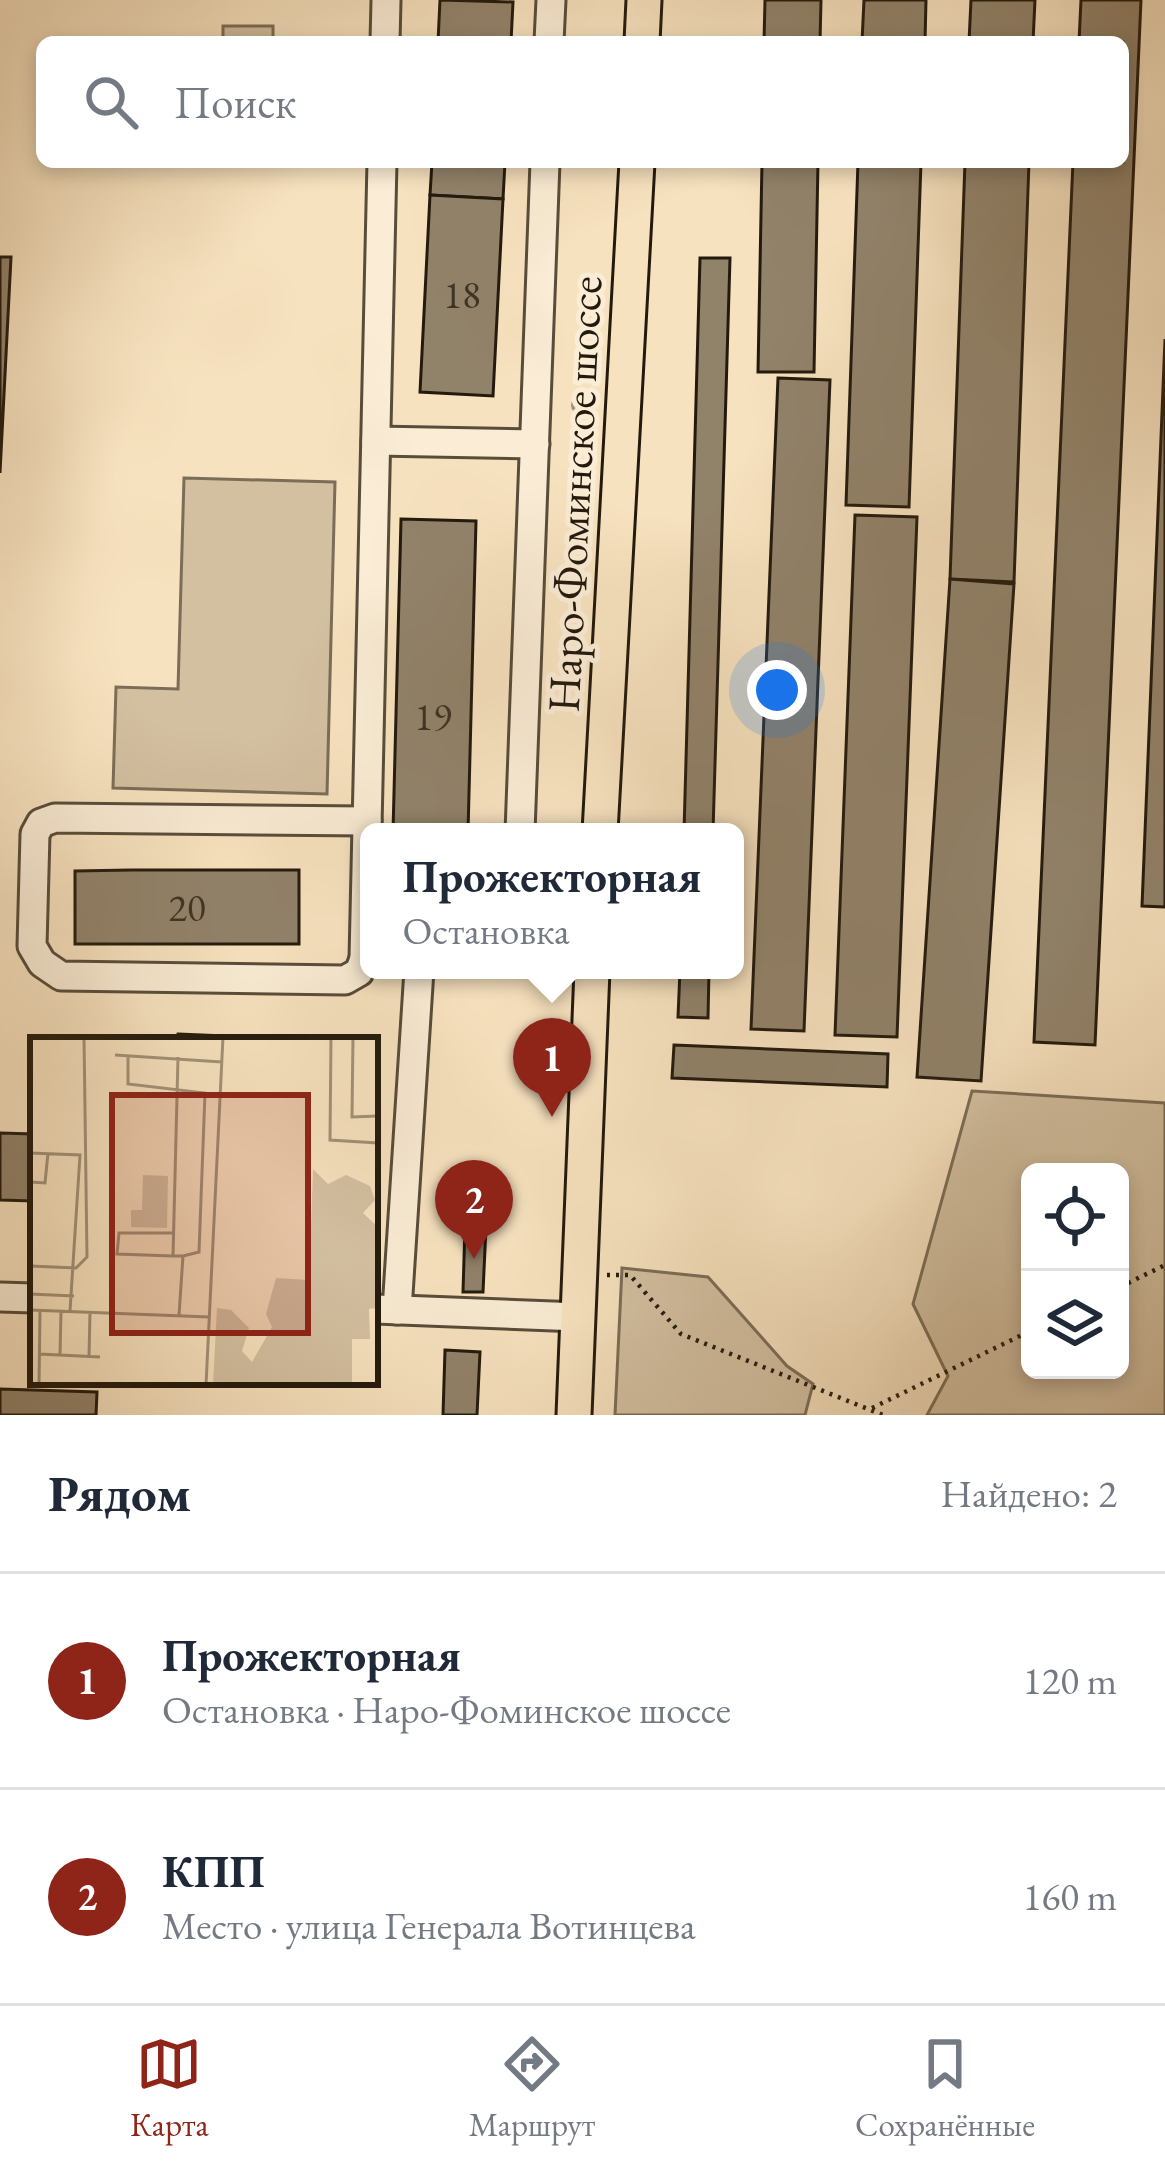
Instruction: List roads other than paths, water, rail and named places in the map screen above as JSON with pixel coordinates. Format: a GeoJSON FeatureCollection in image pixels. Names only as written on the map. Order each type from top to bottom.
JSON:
{"type":"FeatureCollection","features":[{"type":"Feature","properties":{"kind":"main road"},"geometry":{"type":"LineString","coordinates":[[642,36],[644,0]]}},
{"type":"Feature","properties":{"kind":"main road","name":"Наро-Фоминское шоссе"},"geometry":{"type":"LineString","coordinates":[[600,823],[637,168]]}},
{"type":"Feature","properties":{"kind":"main road"},"geometry":{"type":"LineString","coordinates":[[574,1415],[592,979]]}},
{"type":"Feature","properties":{"kind":"street"},"geometry":{"type":"LineString","coordinates":[[385,36],[386,0]]}},
{"type":"Feature","properties":{"kind":"street"},"geometry":{"type":"LineString","coordinates":[[549,36],[551,0]]}},
{"type":"Feature","properties":{"kind":"street"},"geometry":{"type":"LineString","coordinates":[[360,970],[345,980],[61,976],[41,963],[32,946],[35,834],[41,823],[55,818],[367,821],[382,168]]}},
{"type":"Feature","properties":{"kind":"street"},"geometry":{"type":"LineString","coordinates":[[520,823],[545,168]]}},
{"type":"Feature","properties":{"kind":"street"},"geometry":{"type":"LineString","coordinates":[[376,441],[535,444]]}},
{"type":"Feature","properties":{"kind":"street"},"geometry":{"type":"LineString","coordinates":[[418,979],[386,1310],[579,1317]]}},
{"type":"Feature","properties":{"kind":"street"},"geometry":{"type":"LineString","coordinates":[[0,1297],[30,1298]]}},
{"type":"Feature","properties":{"kind":"place","name":"Прожекторная"},"geometry":{"type":"Point","coordinates":[552,1117]}},
{"type":"Feature","properties":{"kind":"place","name":"КПП"},"geometry":{"type":"Point","coordinates":[474,1259]}}]}
